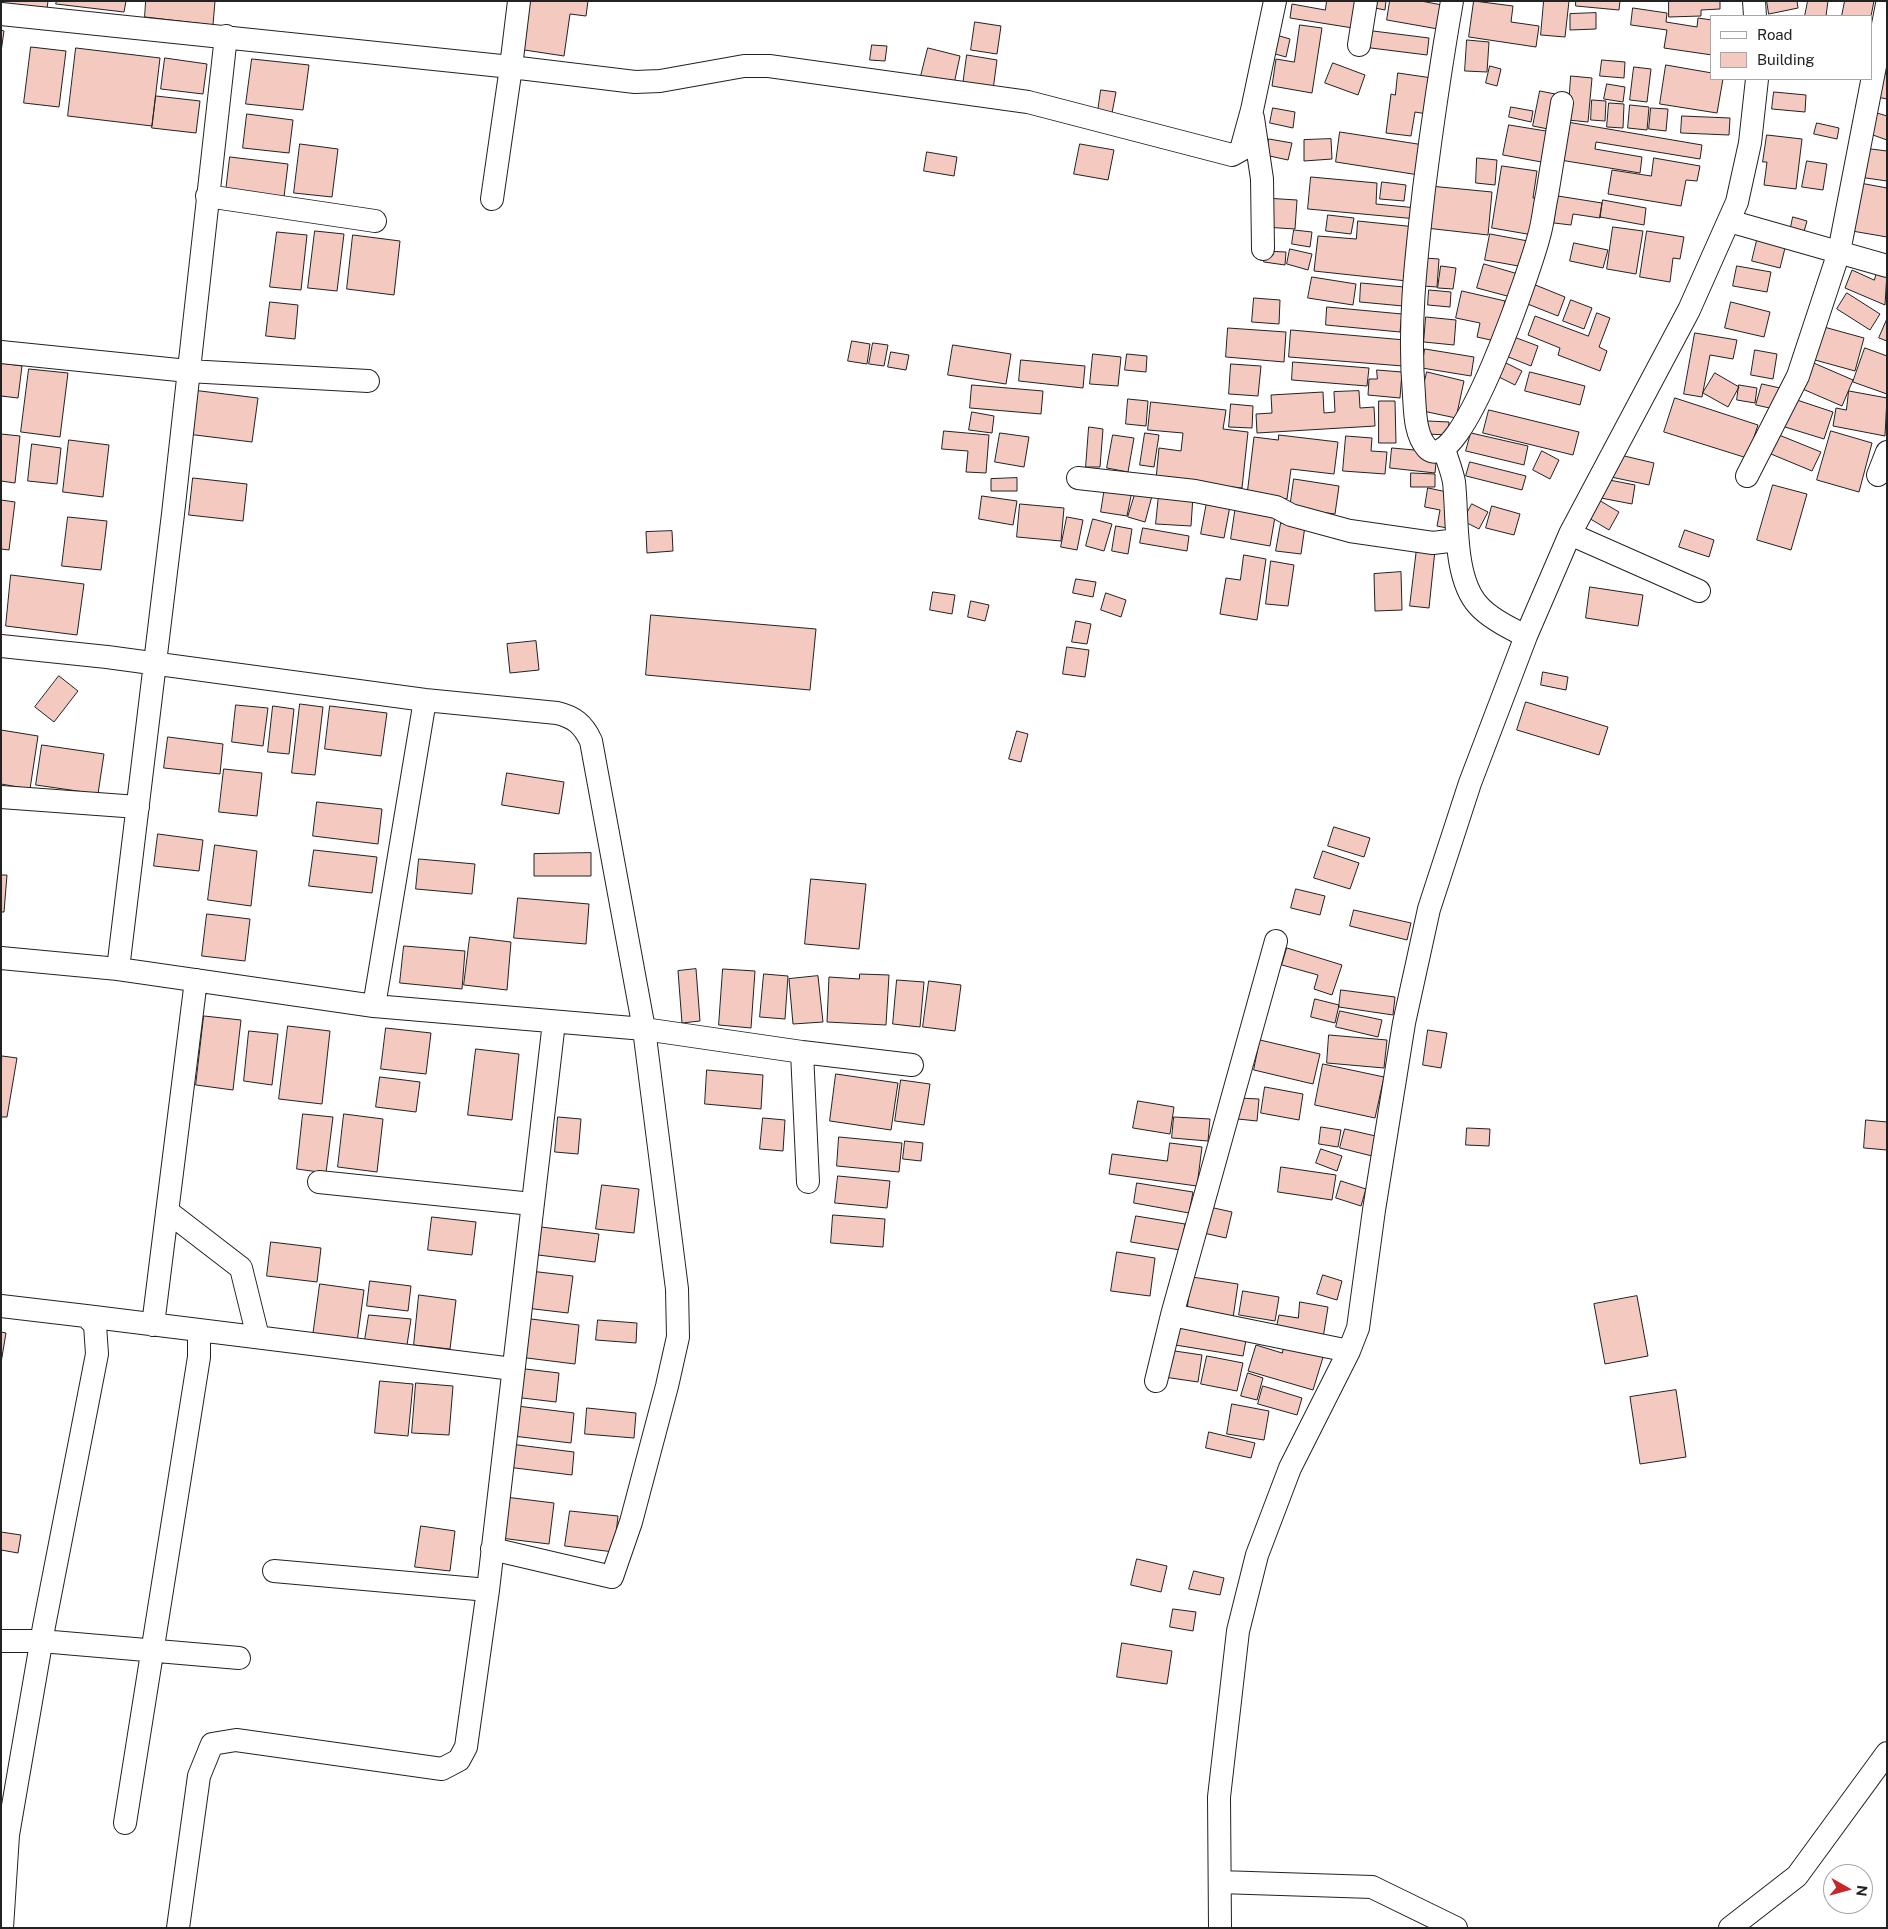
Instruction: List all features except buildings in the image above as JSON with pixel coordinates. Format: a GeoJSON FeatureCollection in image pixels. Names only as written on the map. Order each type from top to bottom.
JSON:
{"type":"FeatureCollection","features":[{"type":"Feature","properties":{"kind":"street"},"geometry":{"type":"LineString","coordinates":[[492,199],[512,66],[518,1]]}},
{"type":"Feature","properties":{"kind":"street"},"geometry":{"type":"LineString","coordinates":[[1,14],[512,66],[634,82],[660,81],[744,66],[769,66],[1028,102],[1228,155],[1235,154],[1241,150],[1252,110],[1275,1]]}},
{"type":"Feature","properties":{"kind":"street"},"geometry":{"type":"LineString","coordinates":[[1359,45],[1366,1]]}},
{"type":"Feature","properties":{"kind":"street"},"geometry":{"type":"LineString","coordinates":[[1452,1],[1429,148],[1415,263],[1411,354],[1416,415],[1420,434],[1429,449],[1436,451],[1444,449],[1454,440],[1501,350],[1539,236],[1562,103]]}},
{"type":"Feature","properties":{"kind":"street"},"geometry":{"type":"LineString","coordinates":[[1754,1],[1755,15]]}},
{"type":"Feature","properties":{"kind":"street"},"geometry":{"type":"LineString","coordinates":[[1873,76],[1887,4]]}},
{"type":"Feature","properties":{"kind":"street"},"geometry":{"type":"LineString","coordinates":[[118,969],[155,663],[226,36]]}},
{"type":"Feature","properties":{"kind":"street"},"geometry":{"type":"LineString","coordinates":[[1220,1928],[1219,1797],[1238,1631],[1257,1556],[1290,1468],[1350,1352],[1358,1328],[1374,1210],[1404,1023],[1430,909],[1470,783],[1526,636],[1570,534],[1689,310],[1737,202],[1750,143],[1757,80]]}},
{"type":"Feature","properties":{"kind":"street"},"geometry":{"type":"LineString","coordinates":[[1747,476],[1798,376],[1839,252],[1872,80]]}},
{"type":"Feature","properties":{"kind":"street"},"geometry":{"type":"LineString","coordinates":[[1252,110],[1262,179],[1263,249]]}},
{"type":"Feature","properties":{"kind":"street"},"geometry":{"type":"LineString","coordinates":[[207,196],[375,221]]}},
{"type":"Feature","properties":{"kind":"street"},"geometry":{"type":"LineString","coordinates":[[1729,220],[1887,266]]}},
{"type":"Feature","properties":{"kind":"street"},"geometry":{"type":"LineString","coordinates":[[1,352],[188,371],[368,381]]}},
{"type":"Feature","properties":{"kind":"street"},"geometry":{"type":"LineString","coordinates":[[1444,449],[1454,480],[1456,540],[1467,589],[1478,606],[1509,628],[1526,636]]}},
{"type":"Feature","properties":{"kind":"street"},"geometry":{"type":"LineString","coordinates":[[1878,475],[1887,452]]}},
{"type":"Feature","properties":{"kind":"street"},"geometry":{"type":"LineString","coordinates":[[1078,478],[1196,492],[1276,507],[1291,515],[1350,531],[1433,543],[1456,540]]}},
{"type":"Feature","properties":{"kind":"street"},"geometry":{"type":"LineString","coordinates":[[1570,534],[1699,590]]}},
{"type":"Feature","properties":{"kind":"street"},"geometry":{"type":"LineString","coordinates":[[1,646],[155,663],[425,700],[557,713],[570,716],[578,722],[591,740],[644,1030],[677,1289],[678,1336],[667,1386],[631,1522],[612,1577],[492,1549]]}},
{"type":"Feature","properties":{"kind":"street"},"geometry":{"type":"LineString","coordinates":[[374,1006],[425,700]]}},
{"type":"Feature","properties":{"kind":"street"},"geometry":{"type":"LineString","coordinates":[[1,797],[138,807]]}},
{"type":"Feature","properties":{"kind":"street"},"geometry":{"type":"LineString","coordinates":[[1156,1381],[1172,1315],[1276,940]]}},
{"type":"Feature","properties":{"kind":"street"},"geometry":{"type":"LineString","coordinates":[[1,958],[118,969],[374,1006],[644,1030],[912,1065]]}},
{"type":"Feature","properties":{"kind":"street"},"geometry":{"type":"LineString","coordinates":[[153,1324],[196,980]]}},
{"type":"Feature","properties":{"kind":"street"},"geometry":{"type":"LineString","coordinates":[[178,1928],[199,1776],[212,1744],[236,1740],[442,1769],[459,1760],[466,1747],[488,1590],[554,1022]]}},
{"type":"Feature","properties":{"kind":"street"},"geometry":{"type":"LineString","coordinates":[[802,1052],[808,1182]]}},
{"type":"Feature","properties":{"kind":"street"},"geometry":{"type":"LineString","coordinates":[[320,1182],[532,1204]]}},
{"type":"Feature","properties":{"kind":"street"},"geometry":{"type":"LineString","coordinates":[[167,1211],[241,1268],[258,1337]]}},
{"type":"Feature","properties":{"kind":"street"},"geometry":{"type":"LineString","coordinates":[[1,1306],[513,1369]]}},
{"type":"Feature","properties":{"kind":"street"},"geometry":{"type":"LineString","coordinates":[[1172,1315],[1350,1352]]}},
{"type":"Feature","properties":{"kind":"street"},"geometry":{"type":"LineString","coordinates":[[2,1928],[8,1835],[41,1641],[97,1354],[95,1325],[86,1316]]}},
{"type":"Feature","properties":{"kind":"street"},"geometry":{"type":"LineString","coordinates":[[125,1823],[199,1357],[199,1330]]}},
{"type":"Feature","properties":{"kind":"street"},"geometry":{"type":"LineString","coordinates":[[274,1571],[488,1590]]}},
{"type":"Feature","properties":{"kind":"street"},"geometry":{"type":"LineString","coordinates":[[1,1641],[41,1641],[239,1658]]}},
{"type":"Feature","properties":{"kind":"street"},"geometry":{"type":"LineString","coordinates":[[1730,1928],[1797,1876],[1887,1753]]}},
{"type":"Feature","properties":{"kind":"street"},"geometry":{"type":"LineString","coordinates":[[1220,1882],[1372,1887],[1456,1928]]}}]}
